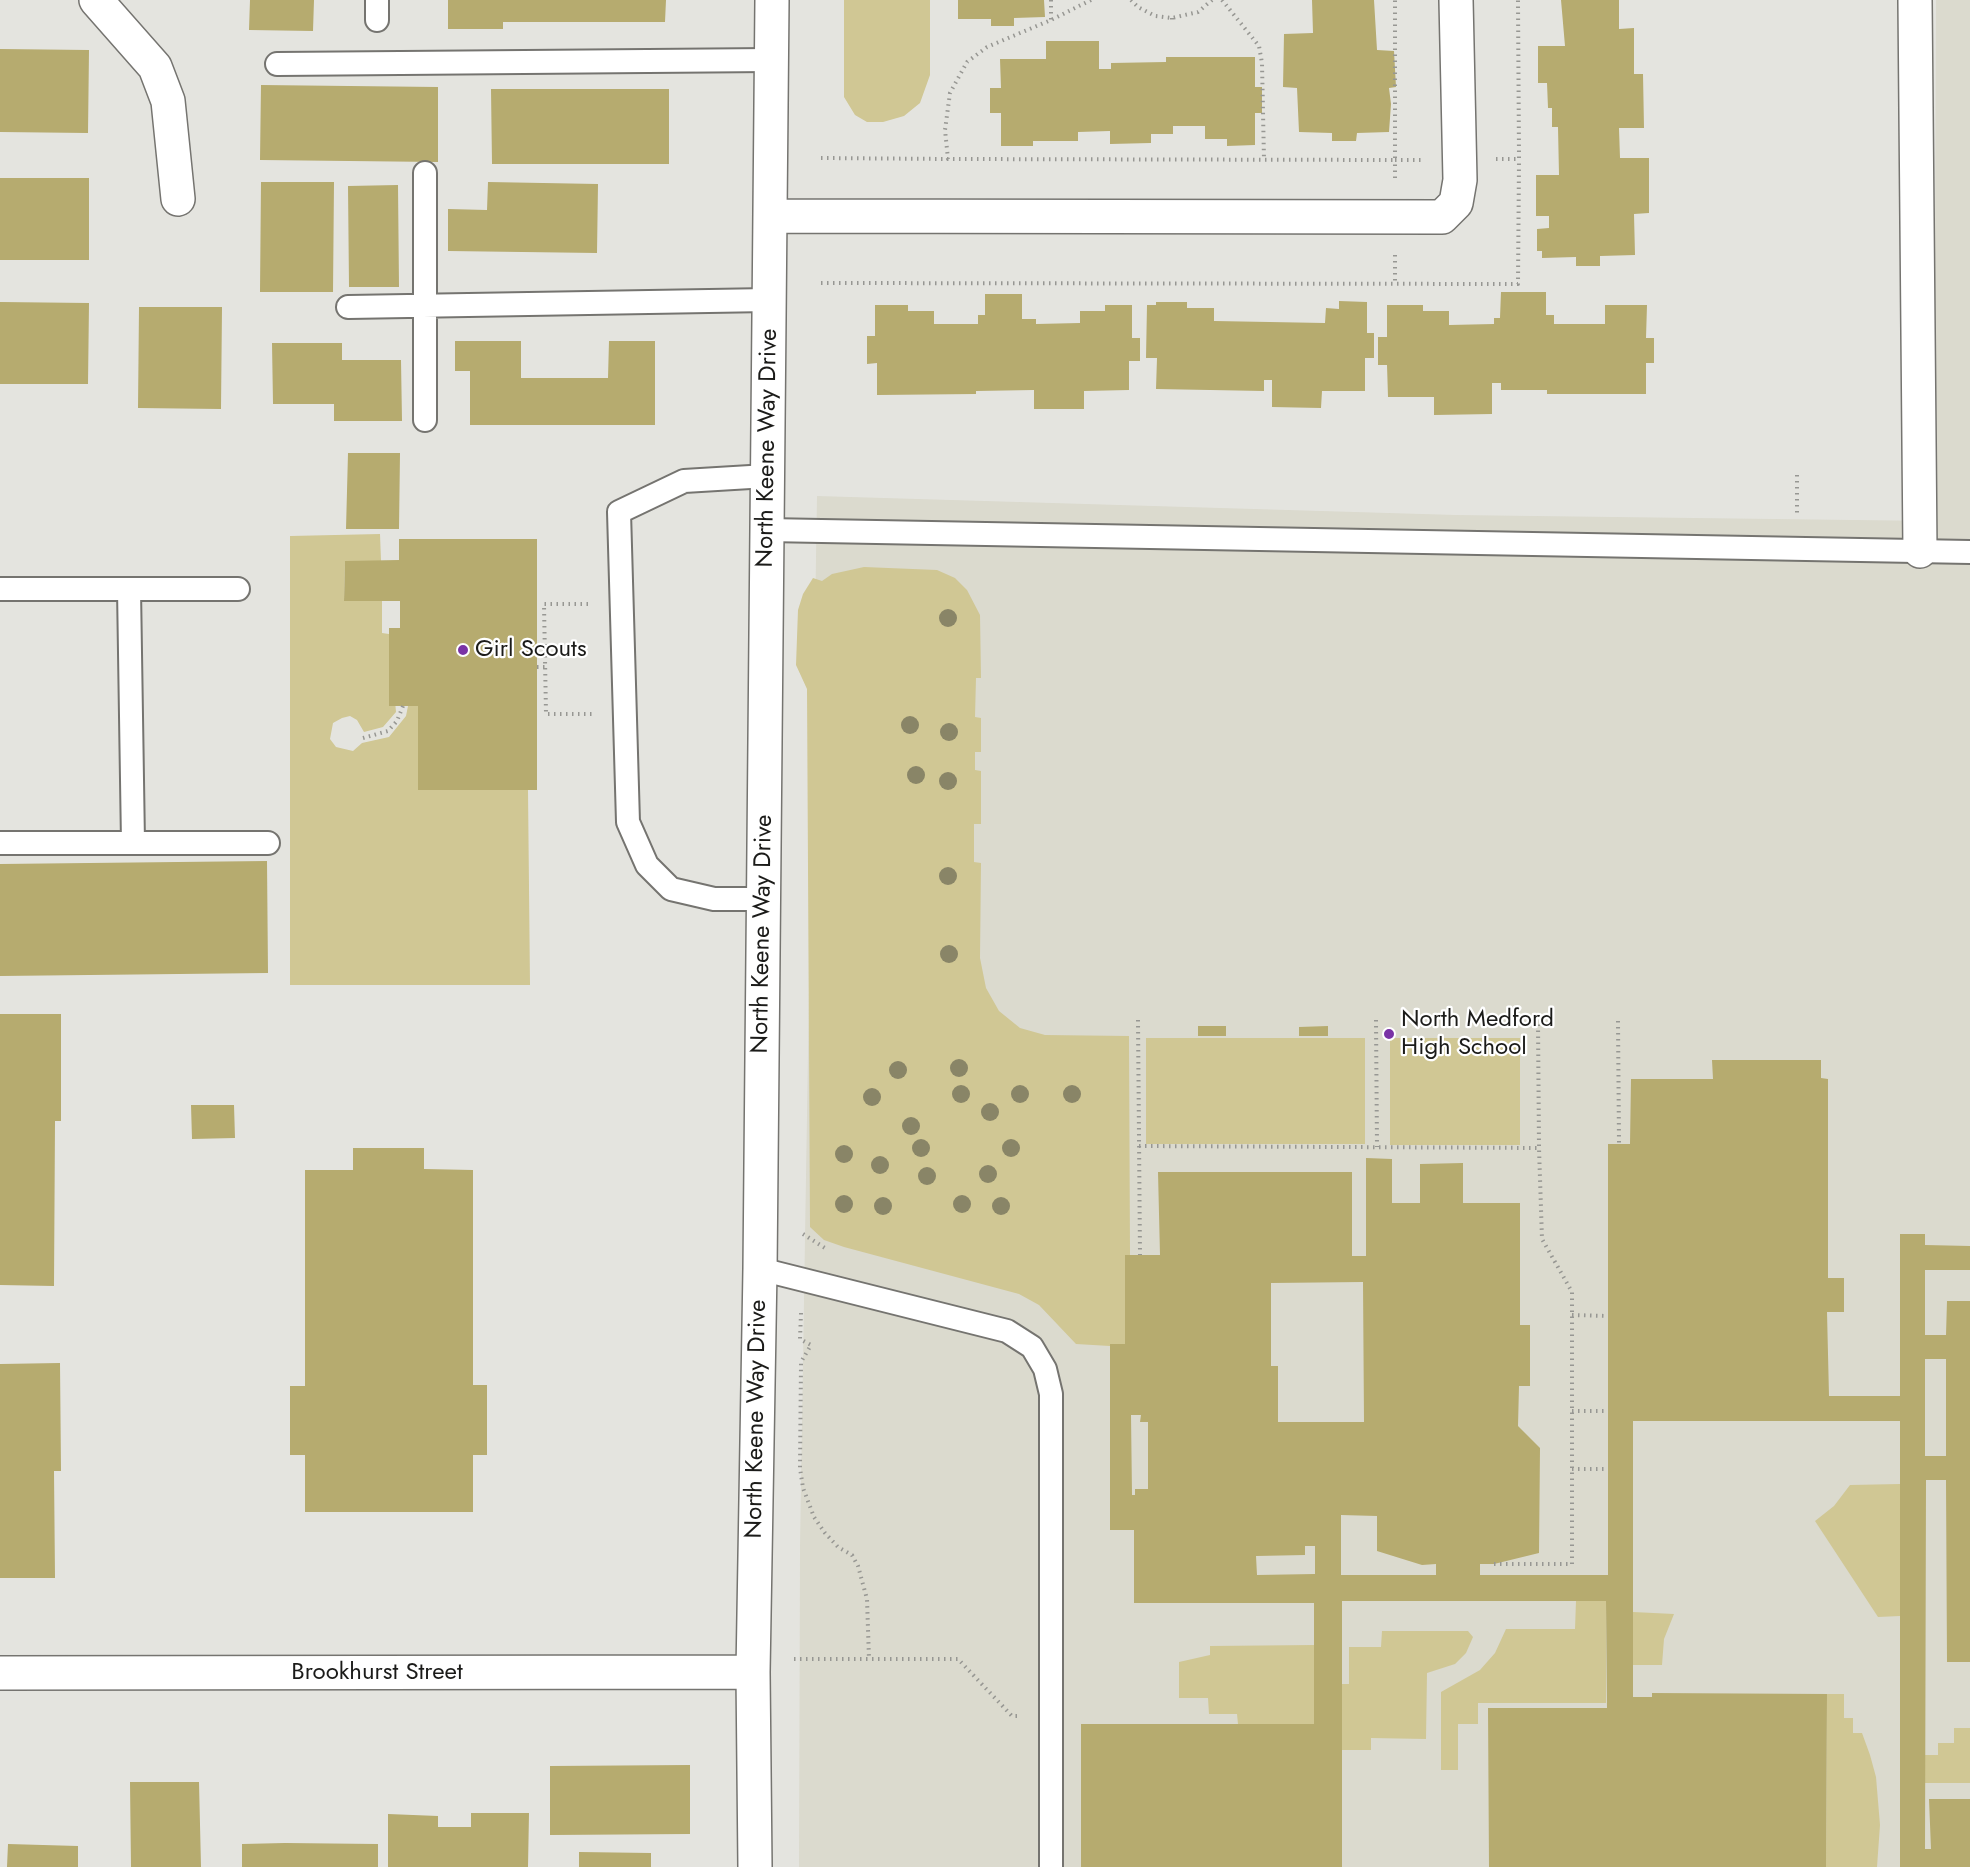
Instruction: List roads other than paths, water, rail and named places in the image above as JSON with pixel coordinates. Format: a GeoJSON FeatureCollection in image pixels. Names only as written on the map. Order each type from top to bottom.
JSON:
{"type":"FeatureCollection","features":[{"type":"Feature","properties":{"kind":"street"},"geometry":{"type":"LineString","coordinates":[[96,0],[155,67],[168,101],[178,199]]}},
{"type":"Feature","properties":{"kind":"street","name":"North Keene Way Drive"},"geometry":{"type":"LineString","coordinates":[[755,1867],[753,1672],[760,1269],[772,0]]}},
{"type":"Feature","properties":{"kind":"street"},"geometry":{"type":"LineString","coordinates":[[770,216],[1442,217],[1455,203],[1460,180],[1456,0]]}},
{"type":"Feature","properties":{"kind":"street"},"geometry":{"type":"LineString","coordinates":[[1915,0],[1920,551]]}},
{"type":"Feature","properties":{"kind":"street","name":"Brookhurst Street"},"geometry":{"type":"LineString","coordinates":[[0,1673],[753,1672]]}},
{"type":"Feature","properties":{"kind":"lane"},"geometry":{"type":"LineString","coordinates":[[277,64],[771,60]]}},
{"type":"Feature","properties":{"kind":"lane"},"geometry":{"type":"LineString","coordinates":[[425,173],[425,420]]}},
{"type":"Feature","properties":{"kind":"lane"},"geometry":{"type":"LineString","coordinates":[[348,307],[769,300]]}},
{"type":"Feature","properties":{"kind":"lane"},"geometry":{"type":"LineString","coordinates":[[763,899],[714,899],[671,889],[647,866],[628,822],[619,512],[684,482],[767,476]]}},
{"type":"Feature","properties":{"kind":"lane"},"geometry":{"type":"LineString","coordinates":[[767,530],[1970,552]]}},
{"type":"Feature","properties":{"kind":"lane"},"geometry":{"type":"LineString","coordinates":[[0,589],[238,589]]}},
{"type":"Feature","properties":{"kind":"lane"},"geometry":{"type":"LineString","coordinates":[[129,589],[133,843]]}},
{"type":"Feature","properties":{"kind":"lane"},"geometry":{"type":"LineString","coordinates":[[0,843],[268,843]]}},
{"type":"Feature","properties":{"kind":"lane"},"geometry":{"type":"LineString","coordinates":[[760,1269],[1006,1331],[1032,1347],[1045,1369],[1051,1394],[1051,1867]]}},
{"type":"Feature","properties":{"kind":"place","name":"Girl Scouts"},"geometry":{"type":"Point","coordinates":[463,650]}},
{"type":"Feature","properties":{"kind":"place","name":"North Medford High School"},"geometry":{"type":"Point","coordinates":[1389,1034]}}]}
